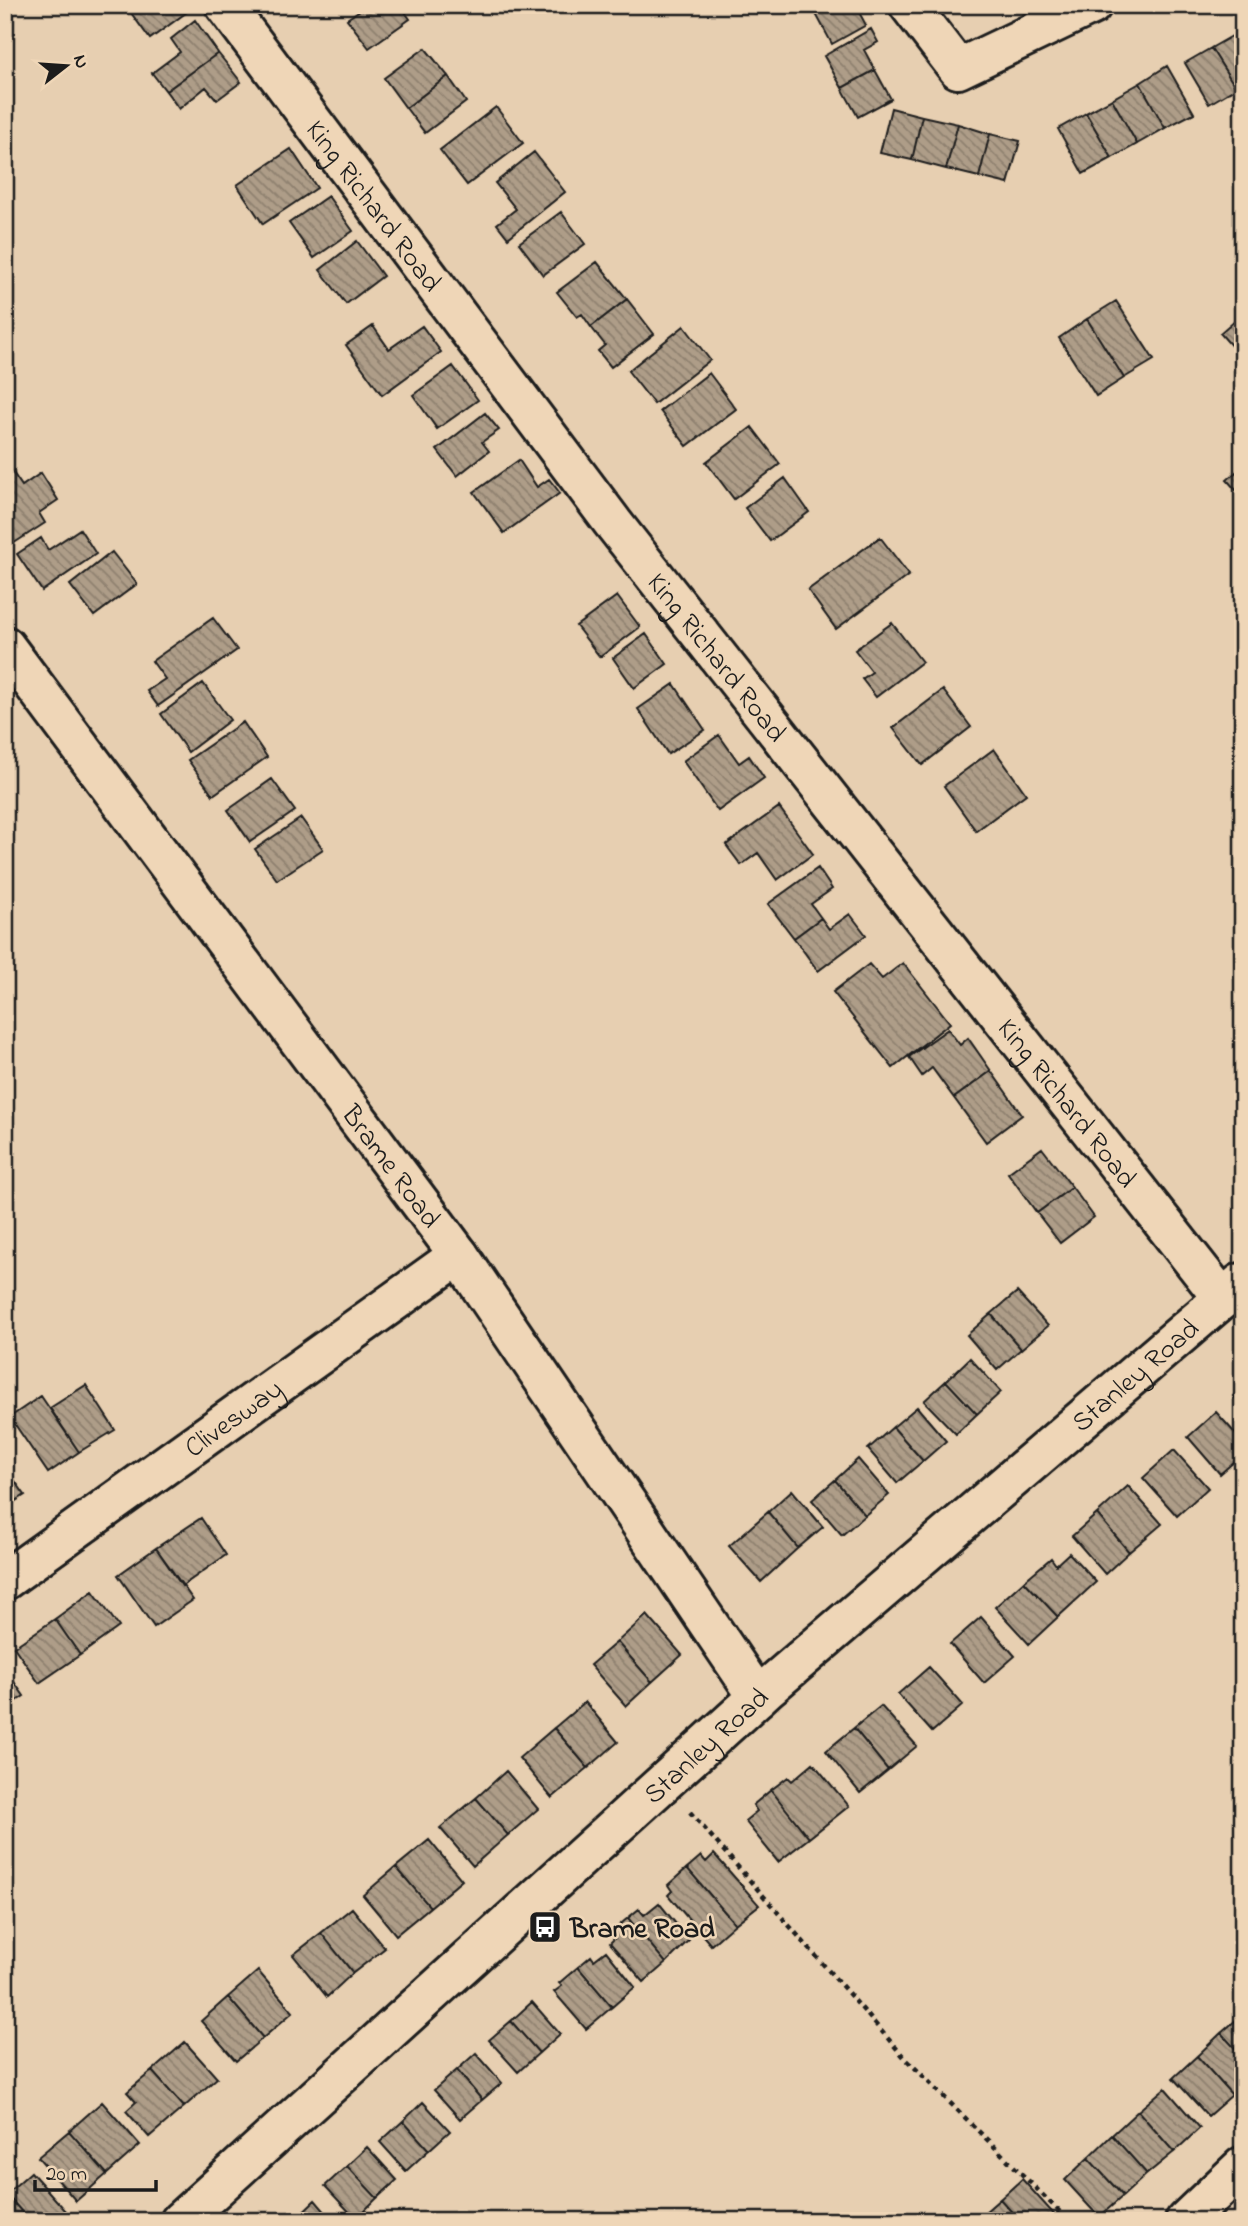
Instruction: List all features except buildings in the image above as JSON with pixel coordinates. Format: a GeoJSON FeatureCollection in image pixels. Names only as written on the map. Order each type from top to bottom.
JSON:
{"type":"FeatureCollection","features":[{"type":"Feature","properties":{"kind":"street","name":"King Richard Road"},"geometry":{"type":"LineString","coordinates":[[225,5],[613,523],[1233,1290]]}},
{"type":"Feature","properties":{"kind":"street"},"geometry":{"type":"LineString","coordinates":[[909,5],[958,69],[1092,5]]}},
{"type":"Feature","properties":{"kind":"street","name":"Brame Road"},"geometry":{"type":"LineString","coordinates":[[5,646],[459,1255],[758,1697]]}},
{"type":"Feature","properties":{"kind":"street","name":"Clivesway"},"geometry":{"type":"LineString","coordinates":[[5,1580],[459,1255]]}},
{"type":"Feature","properties":{"kind":"street","name":"Stanley Road"},"geometry":{"type":"LineString","coordinates":[[180,2221],[758,1697],[1233,1290]]}},
{"type":"Feature","properties":{"kind":"street"},"geometry":{"type":"LineString","coordinates":[[1185,2221],[1243,2166]]}},
{"type":"Feature","properties":{"kind":"path"},"geometry":{"type":"LineString","coordinates":[[664,1782],[905,2058],[1069,2221]]}},
{"type":"Feature","properties":{"kind":"place","name":"Brame Road"},"geometry":{"type":"Point","coordinates":[545,1927]}}]}
